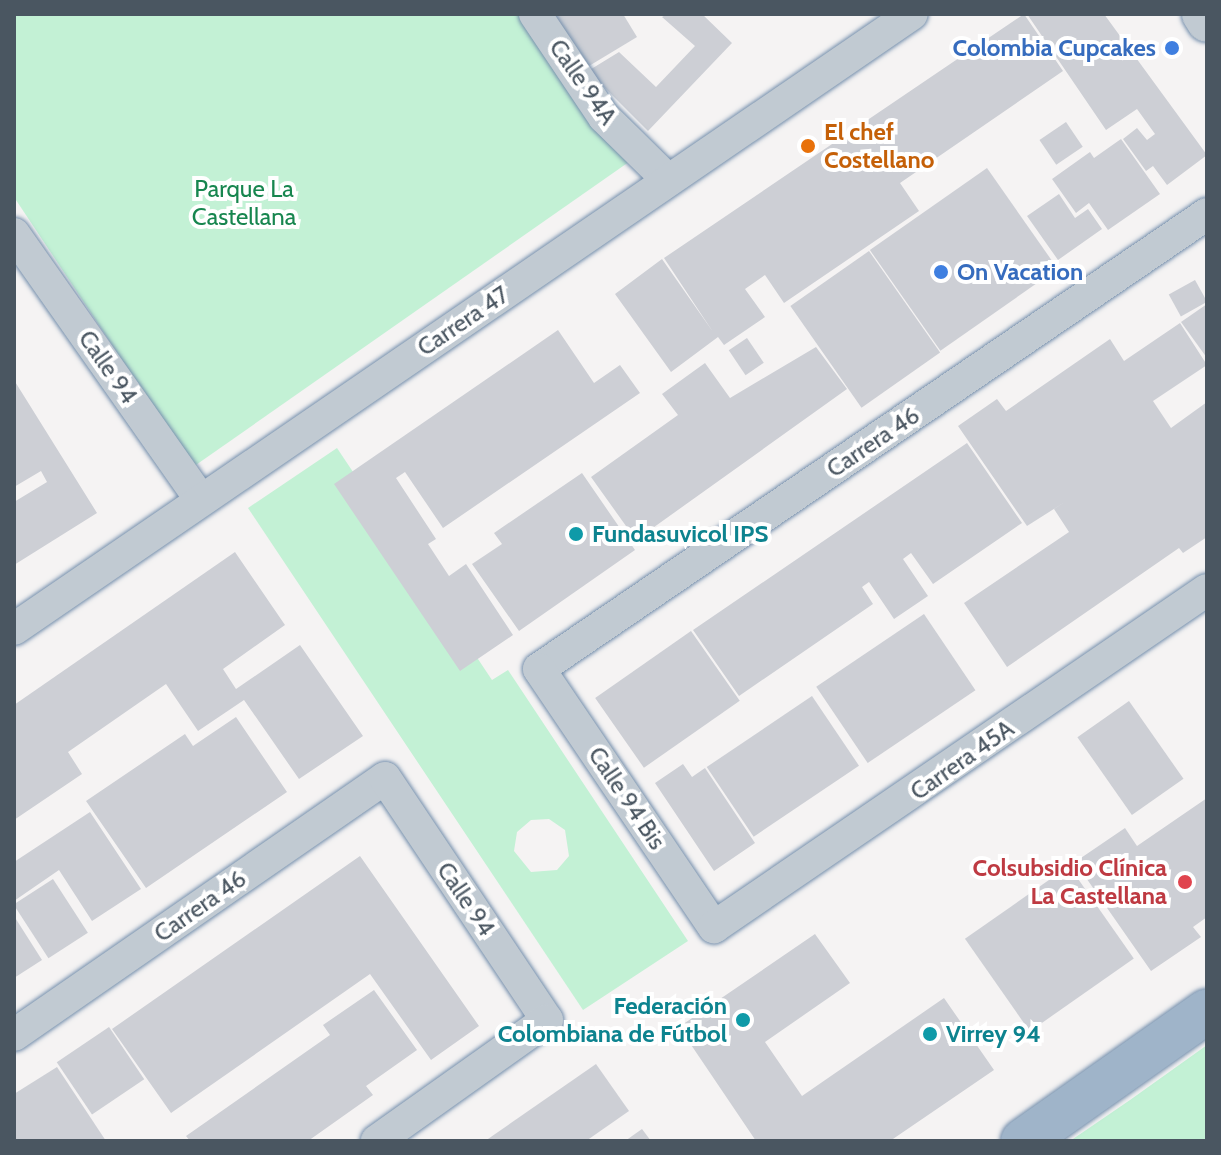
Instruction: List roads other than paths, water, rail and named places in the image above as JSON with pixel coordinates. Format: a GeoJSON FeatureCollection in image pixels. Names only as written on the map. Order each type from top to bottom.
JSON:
{"type":"FeatureCollection","features":[{"type":"Feature","properties":{"kind":"highway"},"geometry":{"type":"LineString","coordinates":[[1023,1141],[1207,1011]]}},
{"type":"Feature","properties":{"kind":"street","name":"Calle 94A"},"geometry":{"type":"LineString","coordinates":[[535,14],[604,117],[668,180]]}},
{"type":"Feature","properties":{"kind":"street","name":"Carrera 47"},"geometry":{"type":"LineString","coordinates":[[14,629],[912,14]]}},
{"type":"Feature","properties":{"kind":"street"},"geometry":{"type":"LineString","coordinates":[[1202,14],[1207,22]]}},
{"type":"Feature","properties":{"kind":"street","name":"Carrera 46"},"geometry":{"type":"LineString","coordinates":[[539,669],[1207,214]]}},
{"type":"Feature","properties":{"kind":"street","name":"Calle 94"},"geometry":{"type":"LineString","coordinates":[[14,234],[201,500]]}},
{"type":"Feature","properties":{"kind":"street","name":"Carrera 45A"},"geometry":{"type":"LineString","coordinates":[[714,927],[1207,590]]}},
{"type":"Feature","properties":{"kind":"street","name":"Calle 94 Bis"},"geometry":{"type":"LineString","coordinates":[[539,669],[714,927]]}},
{"type":"Feature","properties":{"kind":"street","name":"Calle 94"},"geometry":{"type":"LineString","coordinates":[[377,1141],[547,1020],[385,778]]}},
{"type":"Feature","properties":{"kind":"street","name":"Carrera 46"},"geometry":{"type":"LineString","coordinates":[[14,1035],[385,778]]}},
{"type":"Feature","properties":{"kind":"place","name":"Colombia Cupcakes"},"geometry":{"type":"Point","coordinates":[1172,48]}},
{"type":"Feature","properties":{"kind":"place","name":"El chef Costellano"},"geometry":{"type":"Point","coordinates":[808,146]}},
{"type":"Feature","properties":{"kind":"place","name":"On Vacation"},"geometry":{"type":"Point","coordinates":[941,272]}},
{"type":"Feature","properties":{"kind":"place","name":"Fundasuvicol IPS"},"geometry":{"type":"Point","coordinates":[576,534]}},
{"type":"Feature","properties":{"kind":"place","name":"Colsubsidio Clínica La Castellana"},"geometry":{"type":"Point","coordinates":[1185,882]}},
{"type":"Feature","properties":{"kind":"place","name":"Federación Colombiana de Fútbol"},"geometry":{"type":"Point","coordinates":[743,1020]}},
{"type":"Feature","properties":{"kind":"place","name":"Virrey 94"},"geometry":{"type":"Point","coordinates":[930,1034]}},
{"type":"Feature","properties":{"kind":"park label","name":"Parque La Castellana"},"geometry":{"type":"Point","coordinates":[244,203]}}]}
